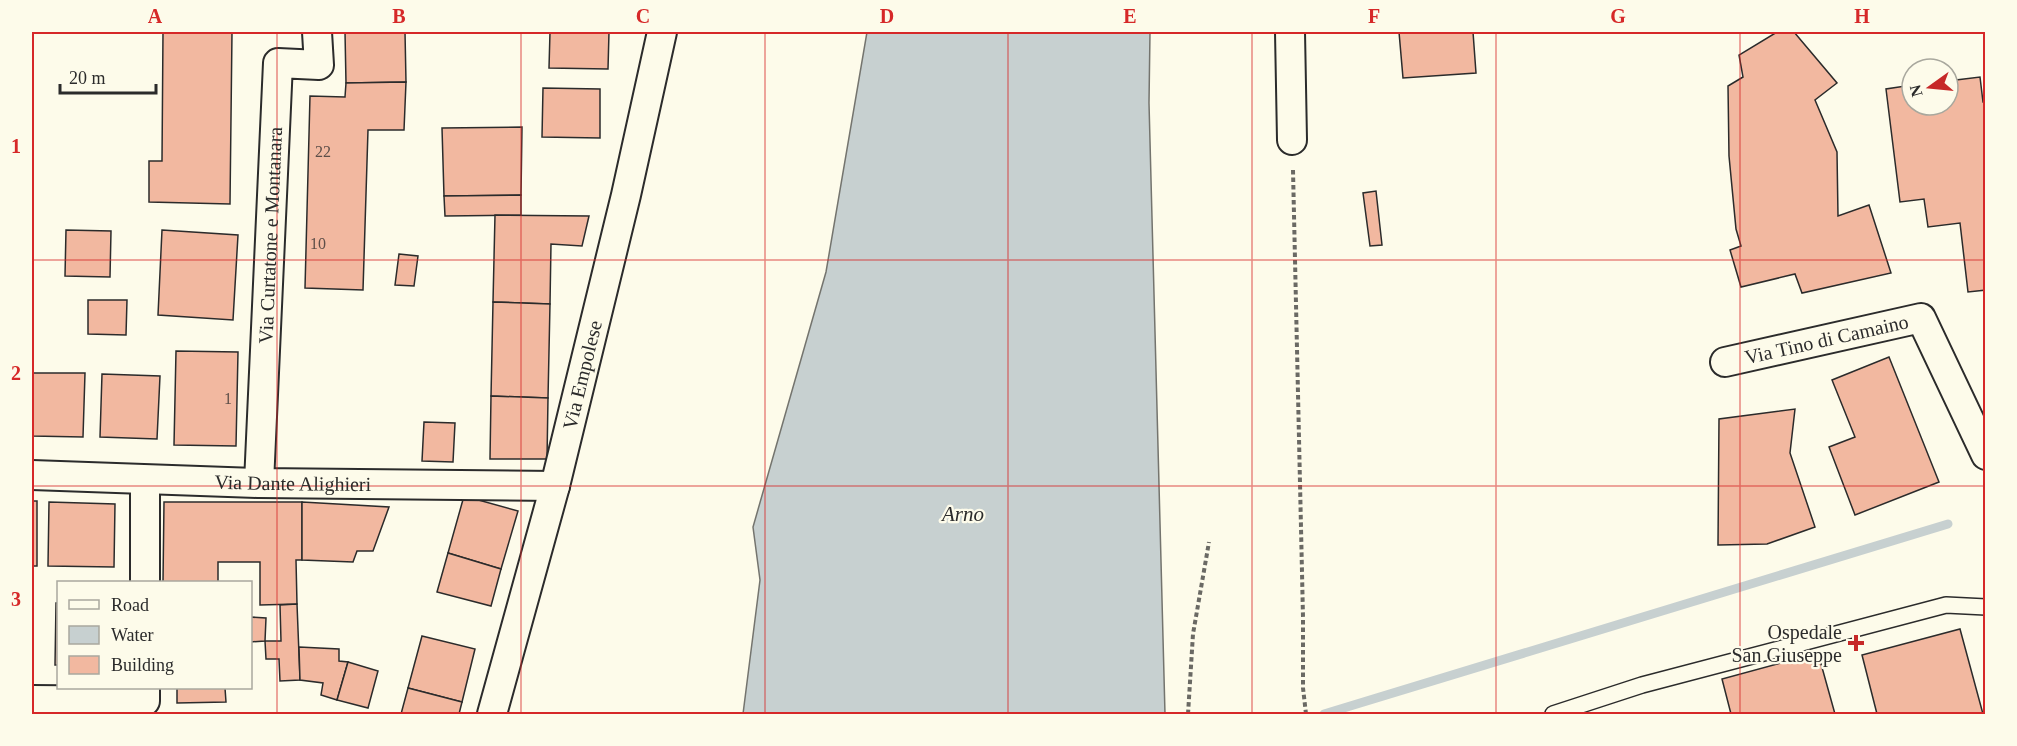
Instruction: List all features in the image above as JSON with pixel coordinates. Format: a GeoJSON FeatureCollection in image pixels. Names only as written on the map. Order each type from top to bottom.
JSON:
{"type":"FeatureCollection","features":[{"type":"Feature","properties":{"kind":"street","name":"Via Curtatone e Montanara"},"geometry":{"type":"LineString","coordinates":[[259,483],[278,63],[319,65],[318,32]]}},
{"type":"Feature","properties":{"kind":"street","name":"Via Empolese"},"geometry":{"type":"LineString","coordinates":[[492,714],[555,486],[626,195],[662,32]]}},
{"type":"Feature","properties":{"kind":"street"},"geometry":{"type":"LineString","coordinates":[[1290,32],[1292,140]]}},
{"type":"Feature","properties":{"kind":"street","name":"Via Tino di Camaino"},"geometry":{"type":"LineString","coordinates":[[1725,362],[1921,318],[1986,455]]}},
{"type":"Feature","properties":{"kind":"street","name":"Via Dante Alighieri"},"geometry":{"type":"LineString","coordinates":[[32,475],[259,483],[555,486]]}},
{"type":"Feature","properties":{"kind":"street"},"geometry":{"type":"LineString","coordinates":[[145,581],[146,480]]}},
{"type":"Feature","properties":{"kind":"street"},"geometry":{"type":"LineString","coordinates":[[32,700],[145,701],[145,689]]}},
{"type":"Feature","properties":{"kind":"lane"},"geometry":{"type":"LineString","coordinates":[[1553,714],[1642,685],[1946,605],[1986,607]]}},
{"type":"Feature","properties":{"kind":"path"},"geometry":{"type":"LineString","coordinates":[[1292,140],[1303,688],[1306,714]]}},
{"type":"Feature","properties":{"kind":"path"},"geometry":{"type":"LineString","coordinates":[[1188,714],[1193,634],[1209,542]]}},
{"type":"Feature","properties":{"kind":"water","name":"Arno"},"geometry":{"type":"Polygon","coordinates":[[[867,32],[1150,32],[1149,103],[1165,714],[743,714],[760,580],[753,527],[826,272],[867,32]]]}},
{"type":"Feature","properties":{"kind":"building"},"geometry":{"type":"Polygon","coordinates":[[[163,32],[232,32],[230,204],[149,202],[149,161],[162,161],[163,32]]]}},
{"type":"Feature","properties":{"kind":"building"},"geometry":{"type":"Polygon","coordinates":[[[345,32],[405,32],[406,82],[346,83],[345,32]]]}},
{"type":"Feature","properties":{"kind":"building"},"geometry":{"type":"Polygon","coordinates":[[[550,32],[609,32],[608,69],[549,68],[550,32]]]}},
{"type":"Feature","properties":{"kind":"building"},"geometry":{"type":"Polygon","coordinates":[[[1399,32],[1473,32],[1476,73],[1403,78],[1399,32]]]}},
{"type":"Feature","properties":{"kind":"building"},"geometry":{"type":"Polygon","coordinates":[[[1777,32],[1794,32],[1837,83],[1815,100],[1837,152],[1838,216],[1869,205],[1891,273],[1802,293],[1795,274],[1741,287],[1730,250],[1741,246],[1736,229],[1729,156],[1728,86],[1743,77],[1739,55],[1777,32]]]}},
{"type":"Feature","properties":{"kind":"building"},"geometry":{"type":"Polygon","coordinates":[[[1980,77],[1983,102],[1986,102],[1986,290],[1968,292],[1960,223],[1928,227],[1924,199],[1900,202],[1886,89],[1900,87],[1900,117],[1960,117],[1960,80],[1980,77]]]}},
{"type":"Feature","properties":{"kind":"building"},"geometry":{"type":"Polygon","coordinates":[[[406,82],[404,130],[368,130],[363,290],[305,288],[310,96],[345,97],[346,83],[406,82]]]}},
{"type":"Feature","properties":{"kind":"building"},"geometry":{"type":"Polygon","coordinates":[[[543,88],[600,89],[600,138],[542,137],[543,88]]]}},
{"type":"Feature","properties":{"kind":"building"},"geometry":{"type":"Polygon","coordinates":[[[522,127],[521,195],[444,196],[442,128],[522,127]]]}},
{"type":"Feature","properties":{"kind":"building"},"geometry":{"type":"Polygon","coordinates":[[[1376,191],[1382,245],[1370,246],[1363,193],[1376,191]]]}},
{"type":"Feature","properties":{"kind":"building"},"geometry":{"type":"Polygon","coordinates":[[[521,195],[521,215],[445,216],[444,196],[521,195]]]}},
{"type":"Feature","properties":{"kind":"building"},"geometry":{"type":"Polygon","coordinates":[[[495,215],[589,216],[582,246],[551,244],[550,304],[493,302],[495,215]]]}},
{"type":"Feature","properties":{"kind":"building"},"geometry":{"type":"Polygon","coordinates":[[[66,230],[111,231],[110,277],[65,276],[66,230]]]}},
{"type":"Feature","properties":{"kind":"building"},"geometry":{"type":"Polygon","coordinates":[[[162,230],[238,235],[233,320],[158,315],[162,230]]]}},
{"type":"Feature","properties":{"kind":"building"},"geometry":{"type":"Polygon","coordinates":[[[399,254],[418,256],[414,286],[395,285],[399,254]]]}},
{"type":"Feature","properties":{"kind":"building"},"geometry":{"type":"Polygon","coordinates":[[[88,300],[127,300],[126,335],[88,334],[88,300]]]}},
{"type":"Feature","properties":{"kind":"building"},"geometry":{"type":"Polygon","coordinates":[[[493,302],[550,304],[548,398],[491,396],[493,302]]]}},
{"type":"Feature","properties":{"kind":"building"},"geometry":{"type":"Polygon","coordinates":[[[176,351],[238,352],[236,446],[174,445],[176,351]]]}},
{"type":"Feature","properties":{"kind":"building"},"geometry":{"type":"Polygon","coordinates":[[[1889,357],[1939,482],[1855,515],[1829,447],[1855,437],[1832,380],[1889,357]]]}},
{"type":"Feature","properties":{"kind":"building"},"geometry":{"type":"Polygon","coordinates":[[[32,373],[85,373],[83,437],[32,436],[32,373]]]}},
{"type":"Feature","properties":{"kind":"building"},"geometry":{"type":"Polygon","coordinates":[[[102,374],[160,376],[157,439],[100,437],[102,374]]]}},
{"type":"Feature","properties":{"kind":"building"},"geometry":{"type":"Polygon","coordinates":[[[491,396],[548,398],[547,459],[490,459],[491,396]]]}},
{"type":"Feature","properties":{"kind":"building"},"geometry":{"type":"Polygon","coordinates":[[[1795,409],[1790,453],[1815,527],[1767,544],[1718,545],[1719,419],[1795,409]]]}},
{"type":"Feature","properties":{"kind":"building"},"geometry":{"type":"Polygon","coordinates":[[[424,422],[455,423],[453,462],[422,461],[424,422]]]}},
{"type":"Feature","properties":{"kind":"building"},"geometry":{"type":"Polygon","coordinates":[[[464,496],[518,511],[501,569],[448,553],[464,496]]]}},
{"type":"Feature","properties":{"kind":"building"},"geometry":{"type":"Polygon","coordinates":[[[32,501],[37,501],[37,566],[32,566],[32,501]]]}},
{"type":"Feature","properties":{"kind":"building"},"geometry":{"type":"Polygon","coordinates":[[[49,502],[115,504],[114,567],[48,566],[49,502]]]}},
{"type":"Feature","properties":{"kind":"building"},"geometry":{"type":"Polygon","coordinates":[[[164,502],[302,502],[302,560],[296,560],[297,604],[260,605],[260,562],[218,562],[218,581],[163,581],[164,502]]]}},
{"type":"Feature","properties":{"kind":"building"},"geometry":{"type":"Polygon","coordinates":[[[302,502],[389,507],[373,551],[357,551],[353,562],[302,560],[302,502]]]}},
{"type":"Feature","properties":{"kind":"building"},"geometry":{"type":"Polygon","coordinates":[[[448,553],[501,569],[491,606],[437,592],[448,553]]]}},
{"type":"Feature","properties":{"kind":"building"},"geometry":{"type":"Polygon","coordinates":[[[56,603],[57,603],[57,665],[55,665],[56,603]]]}},
{"type":"Feature","properties":{"kind":"building"},"geometry":{"type":"Polygon","coordinates":[[[297,604],[300,680],[280,681],[279,659],[266,659],[265,641],[281,641],[280,605],[297,604]]]}},
{"type":"Feature","properties":{"kind":"building"},"geometry":{"type":"Polygon","coordinates":[[[252,617],[266,618],[265,641],[252,642],[252,617]]]}},
{"type":"Feature","properties":{"kind":"building"},"geometry":{"type":"Polygon","coordinates":[[[1960,629],[1983,714],[1877,714],[1862,655],[1960,629]]]}},
{"type":"Feature","properties":{"kind":"building"},"geometry":{"type":"Polygon","coordinates":[[[422,636],[475,649],[462,702],[408,688],[422,636]]]}},
{"type":"Feature","properties":{"kind":"building"},"geometry":{"type":"Polygon","coordinates":[[[299,647],[339,649],[339,661],[348,662],[337,700],[321,695],[323,683],[300,680],[299,647]]]}},
{"type":"Feature","properties":{"kind":"building"},"geometry":{"type":"Polygon","coordinates":[[[1818,653],[1835,714],[1731,714],[1722,679],[1818,653]]]}},
{"type":"Feature","properties":{"kind":"building"},"geometry":{"type":"Polygon","coordinates":[[[348,662],[378,671],[368,708],[337,700],[348,662]]]}},
{"type":"Feature","properties":{"kind":"building"},"geometry":{"type":"Polygon","coordinates":[[[408,688],[462,702],[459,714],[401,714],[408,688]]]}},
{"type":"Feature","properties":{"kind":"building"},"geometry":{"type":"Polygon","coordinates":[[[177,689],[225,689],[226,702],[177,703],[177,689]]]}},
{"type":"Feature","properties":{"kind":"waterway"},"geometry":{"type":"LineString","coordinates":[[1324,714],[1948,524]]}},
{"type":"Feature","properties":{"kind":"place","name":"Ospedale San Giuseppe"},"geometry":{"type":"Point","coordinates":[1856,643]}}]}
